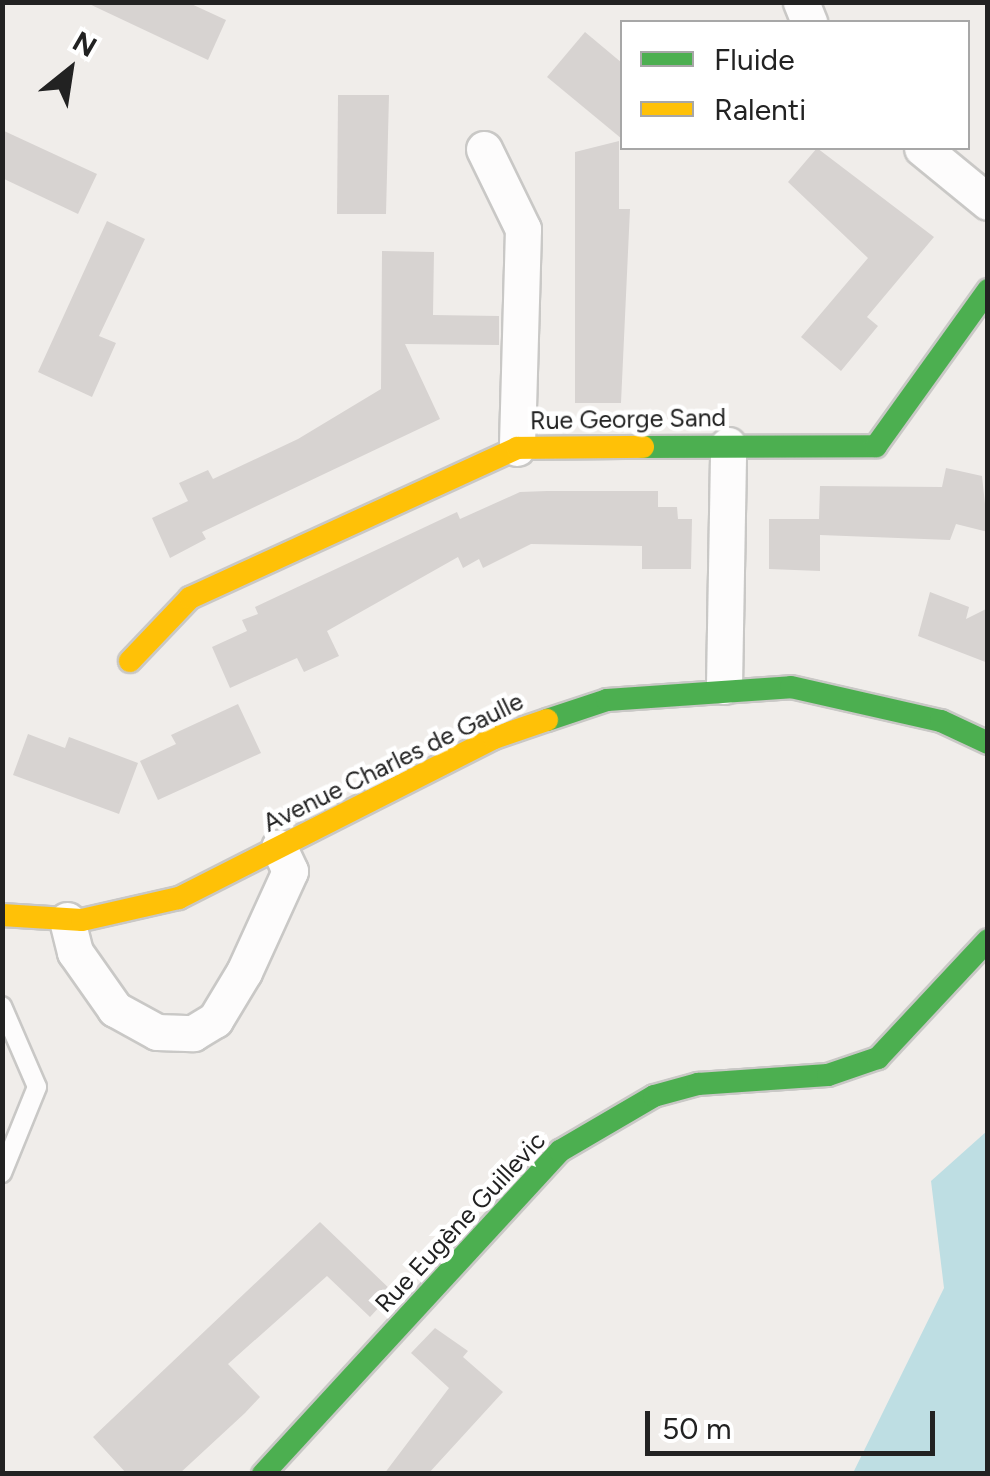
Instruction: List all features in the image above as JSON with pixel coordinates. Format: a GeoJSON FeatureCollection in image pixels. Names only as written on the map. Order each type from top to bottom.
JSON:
{"type":"FeatureCollection","features":[{"type":"Feature","properties":{"kind":"street"},"geometry":{"type":"LineString","coordinates":[[484,149],[523,229],[517,448]]}},
{"type":"Feature","properties":{"kind":"street"},"geometry":{"type":"LineString","coordinates":[[924,150],[988,202]]}},
{"type":"Feature","properties":{"kind":"street","name":"Rue George Sand"},"geometry":{"type":"LineString","coordinates":[[130,661],[190,598],[517,448],[876,446],[988,290]]}},
{"type":"Feature","properties":{"kind":"street"},"geometry":{"type":"LineString","coordinates":[[724,686],[728,445]]}},
{"type":"Feature","properties":{"kind":"street","name":"Avenue Charles de Gaulle"},"geometry":{"type":"LineString","coordinates":[[2,916],[68,920],[179,898],[552,716],[625,697],[724,686],[865,700],[988,743]]}},
{"type":"Feature","properties":{"kind":"street"},"geometry":{"type":"LineString","coordinates":[[68,920],[75,952],[115,1009],[157,1032],[193,1032],[216,1020],[244,972],[290,872],[279,847]]}},
{"type":"Feature","properties":{"kind":"street","name":"Rue Eugène Guillevic"},"geometry":{"type":"LineString","coordinates":[[263,1474],[560,1151],[654,1096],[698,1084],[828,1075],[878,1058],[988,940]]}},
{"type":"Feature","properties":{"kind":"lane"},"geometry":{"type":"LineString","coordinates":[[2,1006],[37,1088],[2,1173]]}},
{"type":"Feature","properties":{"kind":"water"},"geometry":{"type":"Polygon","coordinates":[[[987,1131],[987,1473],[853,1473],[944,1288],[931,1181],[987,1131]]]}},
{"type":"Feature","properties":{"kind":"building"},"geometry":{"type":"Polygon","coordinates":[[[85,2],[187,2],[226,20],[208,60],[85,2]]]}},
{"type":"Feature","properties":{"kind":"building"},"geometry":{"type":"Polygon","coordinates":[[[585,32],[620,61],[620,137],[547,77],[585,32]]]}},
{"type":"Feature","properties":{"kind":"building"},"geometry":{"type":"Polygon","coordinates":[[[338,95],[389,95],[386,214],[337,214],[338,95]]]}},
{"type":"Feature","properties":{"kind":"building"},"geometry":{"type":"Polygon","coordinates":[[[2,130],[97,174],[78,214],[2,178],[2,130]]]}},
{"type":"Feature","properties":{"kind":"building"},"geometry":{"type":"Polygon","coordinates":[[[619,141],[619,209],[630,209],[621,403],[575,403],[575,152],[619,141]]]}},
{"type":"Feature","properties":{"kind":"building"},"geometry":{"type":"Polygon","coordinates":[[[815,150],[820,150],[934,237],[867,317],[878,326],[841,371],[801,337],[868,258],[788,182],[815,150]]]}},
{"type":"Feature","properties":{"kind":"building"},"geometry":{"type":"Polygon","coordinates":[[[107,221],[145,239],[99,336],[116,343],[92,397],[38,372],[107,221]]]}},
{"type":"Feature","properties":{"kind":"building"},"geometry":{"type":"Polygon","coordinates":[[[382,251],[434,252],[433,315],[499,316],[499,345],[405,344],[440,419],[202,532],[206,539],[170,558],[152,518],[188,501],[179,483],[208,470],[213,479],[298,439],[381,389],[382,251]]]}},
{"type":"Feature","properties":{"kind":"building"},"geometry":{"type":"Polygon","coordinates":[[[946,468],[982,476],[988,532],[956,524],[950,540],[820,535],[820,571],[769,569],[769,519],[819,519],[820,486],[942,487],[946,468]]]}},
{"type":"Feature","properties":{"kind":"building"},"geometry":{"type":"Polygon","coordinates":[[[658,491],[658,507],[677,507],[678,519],[692,519],[691,569],[642,569],[642,546],[531,544],[483,568],[479,559],[463,568],[458,557],[327,631],[339,656],[304,672],[297,658],[230,688],[212,647],[247,631],[242,620],[258,614],[255,607],[457,512],[460,519],[520,492],[658,491]]]}},
{"type":"Feature","properties":{"kind":"building"},"geometry":{"type":"Polygon","coordinates":[[[930,592],[969,607],[966,619],[988,608],[988,663],[918,636],[930,592]]]}},
{"type":"Feature","properties":{"kind":"building"},"geometry":{"type":"Polygon","coordinates":[[[238,704],[261,753],[158,800],[140,761],[176,744],[171,735],[238,704]]]}},
{"type":"Feature","properties":{"kind":"building"},"geometry":{"type":"Polygon","coordinates":[[[28,734],[65,748],[69,737],[138,763],[119,814],[13,775],[28,734]]]}},
{"type":"Feature","properties":{"kind":"building"},"geometry":{"type":"Polygon","coordinates":[[[320,1222],[393,1292],[370,1317],[327,1276],[228,1364],[260,1397],[245,1413],[179,1474],[127,1474],[93,1437],[320,1222]]]}},
{"type":"Feature","properties":{"kind":"building"},"geometry":{"type":"Polygon","coordinates":[[[435,1328],[468,1351],[463,1357],[503,1392],[428,1474],[384,1474],[449,1388],[411,1353],[435,1328]]]}},
{"type":"Feature","properties":{"kind":"traffic: fast"},"geometry":{"type":"LineString","coordinates":[[643,447],[876,446],[988,290]]}},
{"type":"Feature","properties":{"kind":"traffic: fast"},"geometry":{"type":"LineString","coordinates":[[547,720],[607,700],[791,687],[941,721],[988,743]]}},
{"type":"Feature","properties":{"kind":"traffic: fast"},"geometry":{"type":"LineString","coordinates":[[263,1474],[560,1151],[654,1096],[698,1084],[828,1075],[878,1058],[988,940]]}},
{"type":"Feature","properties":{"kind":"traffic: slow"},"geometry":{"type":"LineString","coordinates":[[130,661],[190,598],[517,448],[643,447]]}},
{"type":"Feature","properties":{"kind":"traffic: slow"},"geometry":{"type":"LineString","coordinates":[[2,915],[82,920],[179,898],[494,738],[547,720]]}}]}
